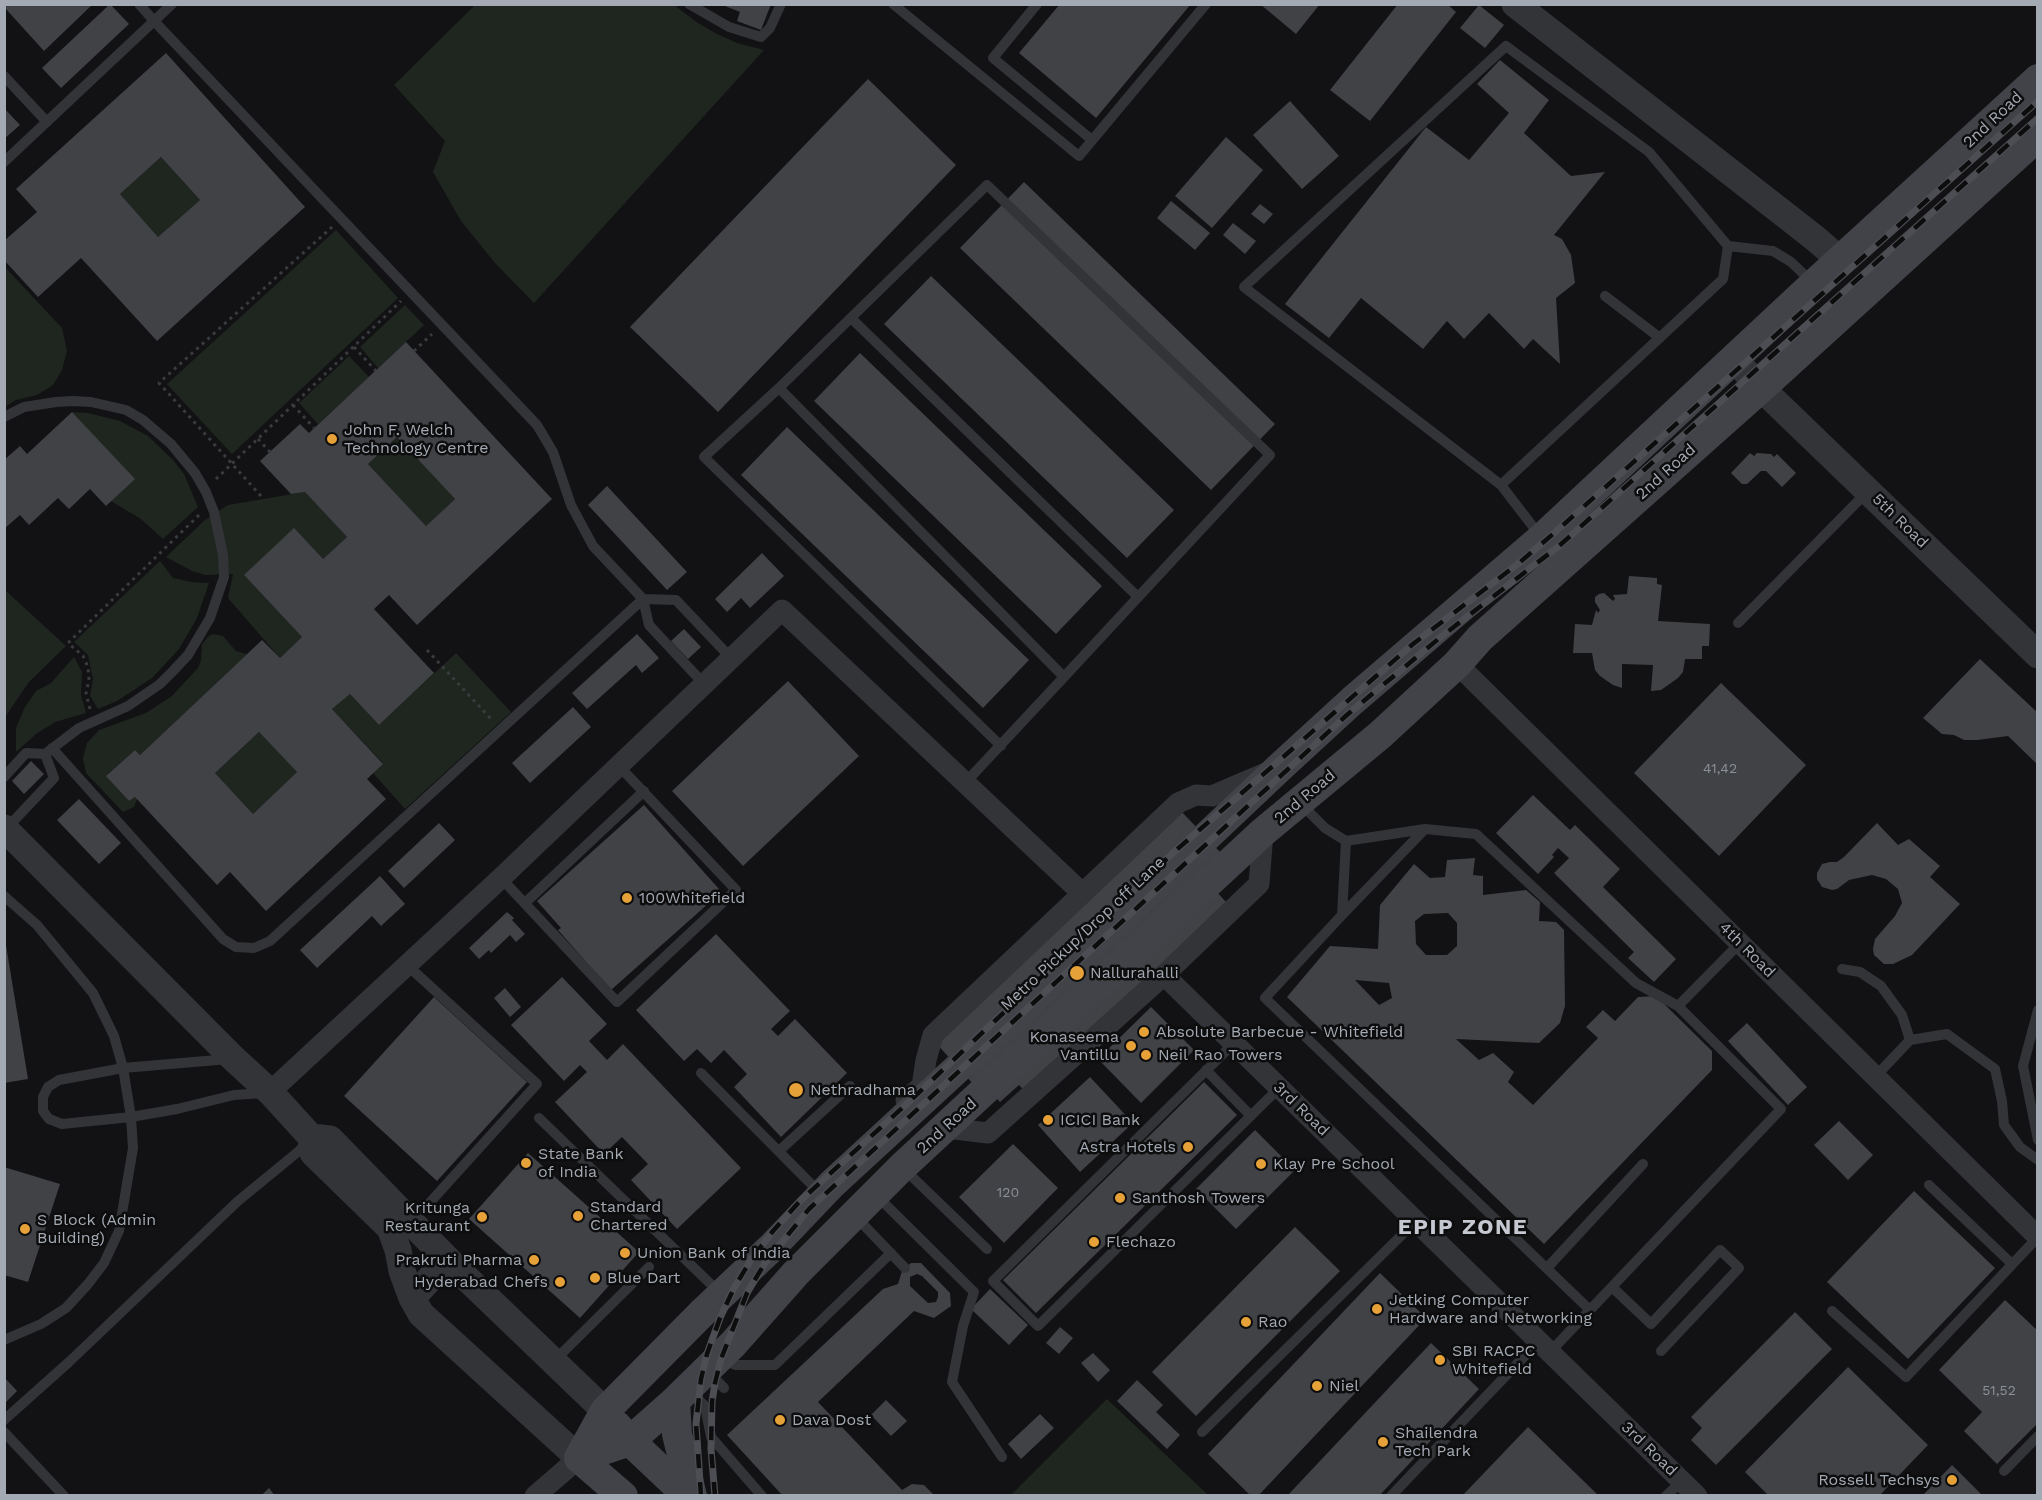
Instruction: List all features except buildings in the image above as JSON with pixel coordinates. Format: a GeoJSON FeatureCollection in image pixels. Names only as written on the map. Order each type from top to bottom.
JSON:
{"type":"FeatureCollection","features":[{"type":"Feature","properties":{"kind":"main road","name":"2nd Road"},"geometry":{"type":"LineString","coordinates":[[579,1458],[605,1412],[784,1234],[826,1189],[1352,701],[1542,538],[1839,260],[2037,79]]}},
{"type":"Feature","properties":{"kind":"main road","name":"2nd Road"},"geometry":{"type":"LineString","coordinates":[[579,1458],[630,1441],[702,1381],[809,1261],[902,1167],[1263,832],[1380,735],[1457,664],[1480,638],[1768,382],[2037,136]]}},
{"type":"Feature","properties":{"kind":"main road"},"geometry":{"type":"LineString","coordinates":[[784,1234],[809,1261]]}},
{"type":"Feature","properties":{"kind":"main road"},"geometry":{"type":"LineString","coordinates":[[692,1496],[677,1434],[702,1381]]}},
{"type":"Feature","properties":{"kind":"main road"},"geometry":{"type":"LineString","coordinates":[[605,1412],[630,1441],[688,1496]]}},
{"type":"Feature","properties":{"kind":"main road"},"geometry":{"type":"LineString","coordinates":[[579,1458],[623,1496]]}},
{"type":"Feature","properties":{"kind":"street"},"geometry":{"type":"LineString","coordinates":[[1515,4],[1816,239],[1839,260]]}},
{"type":"Feature","properties":{"kind":"street"},"geometry":{"type":"LineString","coordinates":[[1736,356],[1768,382]]}},
{"type":"Feature","properties":{"kind":"street","name":"5th Road"},"geometry":{"type":"LineString","coordinates":[[1768,382],[1868,490],[2037,655]]}},
{"type":"Feature","properties":{"kind":"street","name":"5th Road"},"geometry":{"type":"LineString","coordinates":[[1768,382],[2037,629]]}},
{"type":"Feature","properties":{"kind":"street"},"geometry":{"type":"LineString","coordinates":[[270,1092],[501,878],[782,610],[1082,893]]}},
{"type":"Feature","properties":{"kind":"street","name":"4th Road"},"geometry":{"type":"LineString","coordinates":[[1457,664],[2037,1237]]}},
{"type":"Feature","properties":{"kind":"street"},"geometry":{"type":"LineString","coordinates":[[826,1189],[842,1158],[922,1086],[933,1035],[1178,803],[1196,795],[1212,796],[1279,768]]}},
{"type":"Feature","properties":{"kind":"street"},"geometry":{"type":"LineString","coordinates":[[5,829],[234,1059],[270,1092],[311,1137],[313,1152],[390,1228],[402,1271],[421,1314],[579,1458],[535,1496]]}},
{"type":"Feature","properties":{"kind":"street"},"geometry":{"type":"LineString","coordinates":[[946,1128],[988,1133],[1164,975],[1259,884],[1263,832]]}},
{"type":"Feature","properties":{"kind":"street","name":"3rd Road"},"geometry":{"type":"LineString","coordinates":[[1164,975],[1689,1488]]}},
{"type":"Feature","properties":{"kind":"street"},"geometry":{"type":"LineString","coordinates":[[311,1137],[330,1139],[453,1265],[605,1412]]}},
{"type":"Feature","properties":{"kind":"street"},"geometry":{"type":"LineString","coordinates":[[398,1250],[416,1226]]}},
{"type":"Feature","properties":{"kind":"street"},"geometry":{"type":"LineString","coordinates":[[412,1298],[437,1271],[453,1265]]}},
{"type":"Feature","properties":{"kind":"lane"},"geometry":{"type":"LineString","coordinates":[[139,4],[537,425],[553,452],[571,505],[589,540],[644,599],[650,625],[704,684]]}},
{"type":"Feature","properties":{"kind":"lane"},"geometry":{"type":"LineString","coordinates":[[4,162],[172,4]]}},
{"type":"Feature","properties":{"kind":"lane"},"geometry":{"type":"LineString","coordinates":[[688,4],[729,27],[761,37],[770,28],[781,4]]}},
{"type":"Feature","properties":{"kind":"lane"},"geometry":{"type":"LineString","coordinates":[[893,4],[1079,156],[1206,4]]}},
{"type":"Feature","properties":{"kind":"lane"},"geometry":{"type":"LineString","coordinates":[[1037,4],[993,58],[1092,140]]}},
{"type":"Feature","properties":{"kind":"lane"},"geometry":{"type":"LineString","coordinates":[[1542,538],[1501,484],[1244,287],[1506,46],[1649,152],[1728,246],[1773,251],[1791,262],[1814,284]]}},
{"type":"Feature","properties":{"kind":"lane"},"geometry":{"type":"LineString","coordinates":[[4,76],[47,122]]}},
{"type":"Feature","properties":{"kind":"lane"},"geometry":{"type":"LineString","coordinates":[[966,782],[1001,746],[1270,455],[987,185],[705,457],[1001,746]]}},
{"type":"Feature","properties":{"kind":"lane"},"geometry":{"type":"LineString","coordinates":[[1501,484],[1723,279],[1728,246]]}},
{"type":"Feature","properties":{"kind":"lane"},"geometry":{"type":"LineString","coordinates":[[1605,296],[1660,338]]}},
{"type":"Feature","properties":{"kind":"lane"},"geometry":{"type":"LineString","coordinates":[[851,318],[1138,597]]}},
{"type":"Feature","properties":{"kind":"lane"},"geometry":{"type":"LineString","coordinates":[[779,388],[1064,677]]}},
{"type":"Feature","properties":{"kind":"lane"},"geometry":{"type":"LineString","coordinates":[[4,417],[24,407],[56,402],[91,402],[126,410],[158,431],[184,458],[206,492],[217,523],[223,555],[224,578],[210,618],[188,655],[160,684],[128,706],[79,728],[48,751],[26,753],[4,777]]}},
{"type":"Feature","properties":{"kind":"lane"},"geometry":{"type":"LineString","coordinates":[[1737,623],[1868,490]]}},
{"type":"Feature","properties":{"kind":"lane"},"geometry":{"type":"LineString","coordinates":[[48,751],[217,933],[229,944],[254,948],[270,941],[644,599],[676,600],[732,658]]}},
{"type":"Feature","properties":{"kind":"lane"},"geometry":{"type":"LineString","coordinates":[[5,829],[54,778],[48,751]]}},
{"type":"Feature","properties":{"kind":"lane"},"geometry":{"type":"LineString","coordinates":[[501,878],[617,1002],[736,890],[619,766]]}},
{"type":"Feature","properties":{"kind":"lane"},"geometry":{"type":"LineString","coordinates":[[1217,808],[1243,783]]}},
{"type":"Feature","properties":{"kind":"lane"},"geometry":{"type":"LineString","coordinates":[[525,903],[644,791]]}},
{"type":"Feature","properties":{"kind":"lane"},"geometry":{"type":"LineString","coordinates":[[1298,801],[1325,828],[1346,841],[1425,829],[1476,834],[1636,984],[1678,1006],[1781,1109],[1590,1310],[1544,1347],[1391,1496]]}},
{"type":"Feature","properties":{"kind":"lane"},"geometry":{"type":"LineString","coordinates":[[1425,829],[1265,998],[1590,1310]]}},
{"type":"Feature","properties":{"kind":"lane"},"geometry":{"type":"LineString","coordinates":[[1342,915],[1346,841]]}},
{"type":"Feature","properties":{"kind":"lane"},"geometry":{"type":"LineString","coordinates":[[4,896],[37,925],[93,993],[114,1036],[123,1068],[131,1117],[133,1148],[118,1231],[104,1263],[66,1308],[41,1324],[4,1340]]}},
{"type":"Feature","properties":{"kind":"lane"},"geometry":{"type":"LineString","coordinates":[[1678,1006],[1740,944]]}},
{"type":"Feature","properties":{"kind":"lane"},"geometry":{"type":"LineString","coordinates":[[407,965],[537,1084],[424,1209],[416,1226]]}},
{"type":"Feature","properties":{"kind":"lane"},"geometry":{"type":"LineString","coordinates":[[1842,969],[1860,972],[1881,987],[1902,1015],[1910,1040]]}},
{"type":"Feature","properties":{"kind":"lane"},"geometry":{"type":"LineString","coordinates":[[2037,1010],[2023,1065],[2037,1140]]}},
{"type":"Feature","properties":{"kind":"lane"},"geometry":{"type":"LineString","coordinates":[[1875,1077],[1910,1040],[1947,1034],[1995,1069],[2002,1101],[2004,1125],[2020,1147],[2037,1160]]}},
{"type":"Feature","properties":{"kind":"lane"},"geometry":{"type":"LineString","coordinates":[[1234,1043],[993,1281],[1038,1326],[1279,1088]]}},
{"type":"Feature","properties":{"kind":"lane"},"geometry":{"type":"LineString","coordinates":[[234,1059],[123,1068],[59,1080],[48,1087],[43,1097],[43,1111],[49,1119],[62,1124],[131,1117],[234,1095],[270,1092]]}},
{"type":"Feature","properties":{"kind":"lane"},"geometry":{"type":"LineString","coordinates":[[922,1086],[940,1069]]}},
{"type":"Feature","properties":{"kind":"lane"},"geometry":{"type":"LineString","coordinates":[[1206,1070],[1225,1097],[1251,1116]]}},
{"type":"Feature","properties":{"kind":"lane"},"geometry":{"type":"LineString","coordinates":[[701,1073],[779,1151],[826,1189]]}},
{"type":"Feature","properties":{"kind":"lane"},"geometry":{"type":"LineString","coordinates":[[779,1151],[850,1086]]}},
{"type":"Feature","properties":{"kind":"lane"},"geometry":{"type":"LineString","coordinates":[[539,1118],[722,1295]]}},
{"type":"Feature","properties":{"kind":"lane"},"geometry":{"type":"LineString","coordinates":[[4,1420],[69,1362],[238,1201],[299,1152],[311,1137]]}},
{"type":"Feature","properties":{"kind":"lane"},"geometry":{"type":"LineString","coordinates":[[1547,1268],[1643,1164]]}},
{"type":"Feature","properties":{"kind":"lane"},"geometry":{"type":"LineString","coordinates":[[902,1167],[987,1249]]}},
{"type":"Feature","properties":{"kind":"lane"},"geometry":{"type":"LineString","coordinates":[[1929,1185],[2012,1264]]}},
{"type":"Feature","properties":{"kind":"lane"},"geometry":{"type":"LineString","coordinates":[[875,1194],[974,1292],[963,1326],[952,1382],[1002,1457]]}},
{"type":"Feature","properties":{"kind":"lane"},"geometry":{"type":"LineString","coordinates":[[854,1215],[905,1268]]}},
{"type":"Feature","properties":{"kind":"lane"},"geometry":{"type":"LineString","coordinates":[[1202,1432],[1416,1221]]}},
{"type":"Feature","properties":{"kind":"lane"},"geometry":{"type":"LineString","coordinates":[[1832,1311],[1906,1377],[2037,1237]]}},
{"type":"Feature","properties":{"kind":"lane"},"geometry":{"type":"LineString","coordinates":[[1612,1287],[1651,1324],[1720,1250],[1739,1268],[1661,1351]]}},
{"type":"Feature","properties":{"kind":"lane"},"geometry":{"type":"LineString","coordinates":[[762,1496],[711,1437],[702,1381],[736,1365],[775,1365],[891,1252]]}},
{"type":"Feature","properties":{"kind":"lane"},"geometry":{"type":"LineString","coordinates":[[553,1362],[649,1267]]}},
{"type":"Feature","properties":{"kind":"lane"},"geometry":{"type":"LineString","coordinates":[[4,1432],[64,1496]]}},
{"type":"Feature","properties":{"kind":"lane"},"geometry":{"type":"LineString","coordinates":[[2004,1472],[2037,1436]]}},
{"type":"Feature","properties":{"kind":"lane"},"geometry":{"type":"LineString","coordinates":[[1666,1496],[1689,1488]]}},
{"type":"Feature","properties":{"kind":"path"},"geometry":{"type":"LineString","coordinates":[[261,496],[159,383],[341,218]]}},
{"type":"Feature","properties":{"kind":"path"},"geometry":{"type":"LineString","coordinates":[[414,351],[441,325]]}},
{"type":"Feature","properties":{"kind":"path"},"geometry":{"type":"LineString","coordinates":[[354,347],[376,371]]}},
{"type":"Feature","properties":{"kind":"path"},"geometry":{"type":"LineString","coordinates":[[293,405],[314,428]]}},
{"type":"Feature","properties":{"kind":"path"},"geometry":{"type":"LineString","coordinates":[[258,439],[270,452]]}},
{"type":"Feature","properties":{"kind":"path"},"geometry":{"type":"LineString","coordinates":[[427,650],[501,730]]}},
{"type":"Feature","properties":{"kind":"shaded area"},"geometry":{"type":"Polygon","coordinates":[[[475,5],[674,5],[717,34],[737,43],[764,50],[534,303],[495,263],[461,221],[433,172],[445,141],[394,85],[475,5]]]}},
{"type":"Feature","properties":{"kind":"shaded area"},"geometry":{"type":"Polygon","coordinates":[[[161,157],[200,200],[158,237],[120,194],[161,157]]]}},
{"type":"Feature","properties":{"kind":"shaded area"},"geometry":{"type":"Polygon","coordinates":[[[336,230],[398,298],[232,454],[167,384],[336,230]]]}},
{"type":"Feature","properties":{"kind":"shaded area"},"geometry":{"type":"Polygon","coordinates":[[[4,266],[62,328],[67,351],[62,370],[53,385],[37,395],[16,400],[5,407],[4,266]]]}},
{"type":"Feature","properties":{"kind":"shaded area"},"geometry":{"type":"Polygon","coordinates":[[[405,305],[424,325],[378,368],[360,347],[405,305]]]}},
{"type":"Feature","properties":{"kind":"shaded area"},"geometry":{"type":"Polygon","coordinates":[[[349,356],[369,377],[318,424],[299,403],[349,356]]]}},
{"type":"Feature","properties":{"kind":"shaded area"},"geometry":{"type":"Polygon","coordinates":[[[72,412],[88,413],[120,421],[148,436],[184,474],[198,507],[163,539],[141,519],[111,501],[134,479],[72,412]]]}},
{"type":"Feature","properties":{"kind":"shaded area"},"geometry":{"type":"Polygon","coordinates":[[[397,437],[455,499],[426,526],[368,464],[397,437]]]}},
{"type":"Feature","properties":{"kind":"shaded area"},"geometry":{"type":"Polygon","coordinates":[[[305,492],[347,537],[323,559],[244,575],[302,637],[280,658],[228,598],[233,574],[205,575],[192,571],[166,557],[205,520],[228,505],[305,492]]]}},
{"type":"Feature","properties":{"kind":"shaded area"},"geometry":{"type":"Polygon","coordinates":[[[160,561],[173,578],[209,583],[197,618],[179,649],[152,678],[117,701],[98,709],[90,696],[93,679],[88,655],[74,642],[160,561]]]}},
{"type":"Feature","properties":{"kind":"shaded area"},"geometry":{"type":"Polygon","coordinates":[[[5,590],[66,646],[29,682],[5,717],[5,590]]]}},
{"type":"Feature","properties":{"kind":"shaded area"},"geometry":{"type":"Polygon","coordinates":[[[213,634],[223,636],[236,651],[247,654],[140,755],[135,750],[107,775],[129,801],[135,797],[137,799],[134,807],[123,812],[86,773],[83,758],[87,743],[99,730],[146,713],[172,696],[198,668],[202,644],[213,634]]]}},
{"type":"Feature","properties":{"kind":"shaded area"},"geometry":{"type":"Polygon","coordinates":[[[456,653],[511,712],[405,809],[373,773],[383,763],[332,709],[350,694],[379,725],[456,653]]]}},
{"type":"Feature","properties":{"kind":"shaded area"},"geometry":{"type":"Polygon","coordinates":[[[74,657],[82,672],[81,695],[86,713],[55,722],[36,734],[16,752],[16,728],[25,707],[36,691],[51,683],[74,657]]]}},
{"type":"Feature","properties":{"kind":"shaded area"},"geometry":{"type":"Polygon","coordinates":[[[259,732],[297,772],[253,814],[215,773],[259,732]]]}},
{"type":"Feature","properties":{"kind":"shaded area"},"geometry":{"type":"Polygon","coordinates":[[[1107,1399],[1208,1495],[1011,1495],[1107,1399]]]}},
{"type":"Feature","properties":{"kind":"railway"},"geometry":{"type":"LineString","coordinates":[[701,1496],[696,1424],[701,1379],[707,1354],[734,1288],[752,1258],[800,1201],[912,1099],[1174,852],[1413,644],[1553,534],[2038,101]]}},
{"type":"Feature","properties":{"kind":"railway"},"geometry":{"type":"LineString","coordinates":[[715,1496],[711,1449],[712,1402],[721,1359],[747,1293],[765,1263],[809,1209],[1348,714],[1442,636],[1559,546],[2038,118]]}},
{"type":"Feature","properties":{"kind":"place","name":"John F. Welch Technology Centre"},"geometry":{"type":"Point","coordinates":[332,439]}},
{"type":"Feature","properties":{"kind":"place","name":"100Whitefield"},"geometry":{"type":"Point","coordinates":[627,898]}},
{"type":"Feature","properties":{"kind":"place","name":"Nallurahalli"},"geometry":{"type":"Point","coordinates":[1077,973]}},
{"type":"Feature","properties":{"kind":"place","name":"Absolute Barbecue - Whitefield"},"geometry":{"type":"Point","coordinates":[1144,1032]}},
{"type":"Feature","properties":{"kind":"place","name":"Konaseema Vantillu"},"geometry":{"type":"Point","coordinates":[1131,1046]}},
{"type":"Feature","properties":{"kind":"place","name":"Neil Rao Towers"},"geometry":{"type":"Point","coordinates":[1146,1055]}},
{"type":"Feature","properties":{"kind":"place","name":"Nethradhama"},"geometry":{"type":"Point","coordinates":[796,1090]}},
{"type":"Feature","properties":{"kind":"place","name":"ICICI Bank"},"geometry":{"type":"Point","coordinates":[1048,1120]}},
{"type":"Feature","properties":{"kind":"place","name":"Astra Hotels"},"geometry":{"type":"Point","coordinates":[1188,1147]}},
{"type":"Feature","properties":{"kind":"place","name":"State Bank of India"},"geometry":{"type":"Point","coordinates":[526,1163]}},
{"type":"Feature","properties":{"kind":"place","name":"Klay Pre School"},"geometry":{"type":"Point","coordinates":[1261,1164]}},
{"type":"Feature","properties":{"kind":"place","name":"Santhosh Towers"},"geometry":{"type":"Point","coordinates":[1120,1198]}},
{"type":"Feature","properties":{"kind":"place","name":"Standard Chartered"},"geometry":{"type":"Point","coordinates":[578,1216]}},
{"type":"Feature","properties":{"kind":"place","name":"Kritunga Restaurant"},"geometry":{"type":"Point","coordinates":[482,1217]}},
{"type":"Feature","properties":{"kind":"place","name":"S Block (Admin Building)"},"geometry":{"type":"Point","coordinates":[25,1229]}},
{"type":"Feature","properties":{"kind":"place","name":"Flechazo"},"geometry":{"type":"Point","coordinates":[1094,1242]}},
{"type":"Feature","properties":{"kind":"place","name":"Union Bank of India"},"geometry":{"type":"Point","coordinates":[625,1253]}},
{"type":"Feature","properties":{"kind":"place","name":"Prakruti Pharma"},"geometry":{"type":"Point","coordinates":[534,1260]}},
{"type":"Feature","properties":{"kind":"place","name":"Blue Dart"},"geometry":{"type":"Point","coordinates":[595,1278]}},
{"type":"Feature","properties":{"kind":"place","name":"Hyderabad Chefs"},"geometry":{"type":"Point","coordinates":[560,1282]}},
{"type":"Feature","properties":{"kind":"place","name":"Jetking Computer Hardware and Networking"},"geometry":{"type":"Point","coordinates":[1377,1309]}},
{"type":"Feature","properties":{"kind":"place","name":"Rao"},"geometry":{"type":"Point","coordinates":[1246,1322]}},
{"type":"Feature","properties":{"kind":"place","name":"SBI RACPC Whitefield"},"geometry":{"type":"Point","coordinates":[1440,1360]}},
{"type":"Feature","properties":{"kind":"place","name":"Niel"},"geometry":{"type":"Point","coordinates":[1317,1386]}},
{"type":"Feature","properties":{"kind":"place","name":"Dava Dost"},"geometry":{"type":"Point","coordinates":[780,1420]}},
{"type":"Feature","properties":{"kind":"place","name":"Shailendra Tech Park"},"geometry":{"type":"Point","coordinates":[1383,1442]}},
{"type":"Feature","properties":{"kind":"place","name":"Rossell Techsys"},"geometry":{"type":"Point","coordinates":[1952,1480]}},
{"type":"Feature","properties":{"kind":"district","name":"EPIP ZONE"},"geometry":{"type":"Point","coordinates":[1463,1228]}}]}
